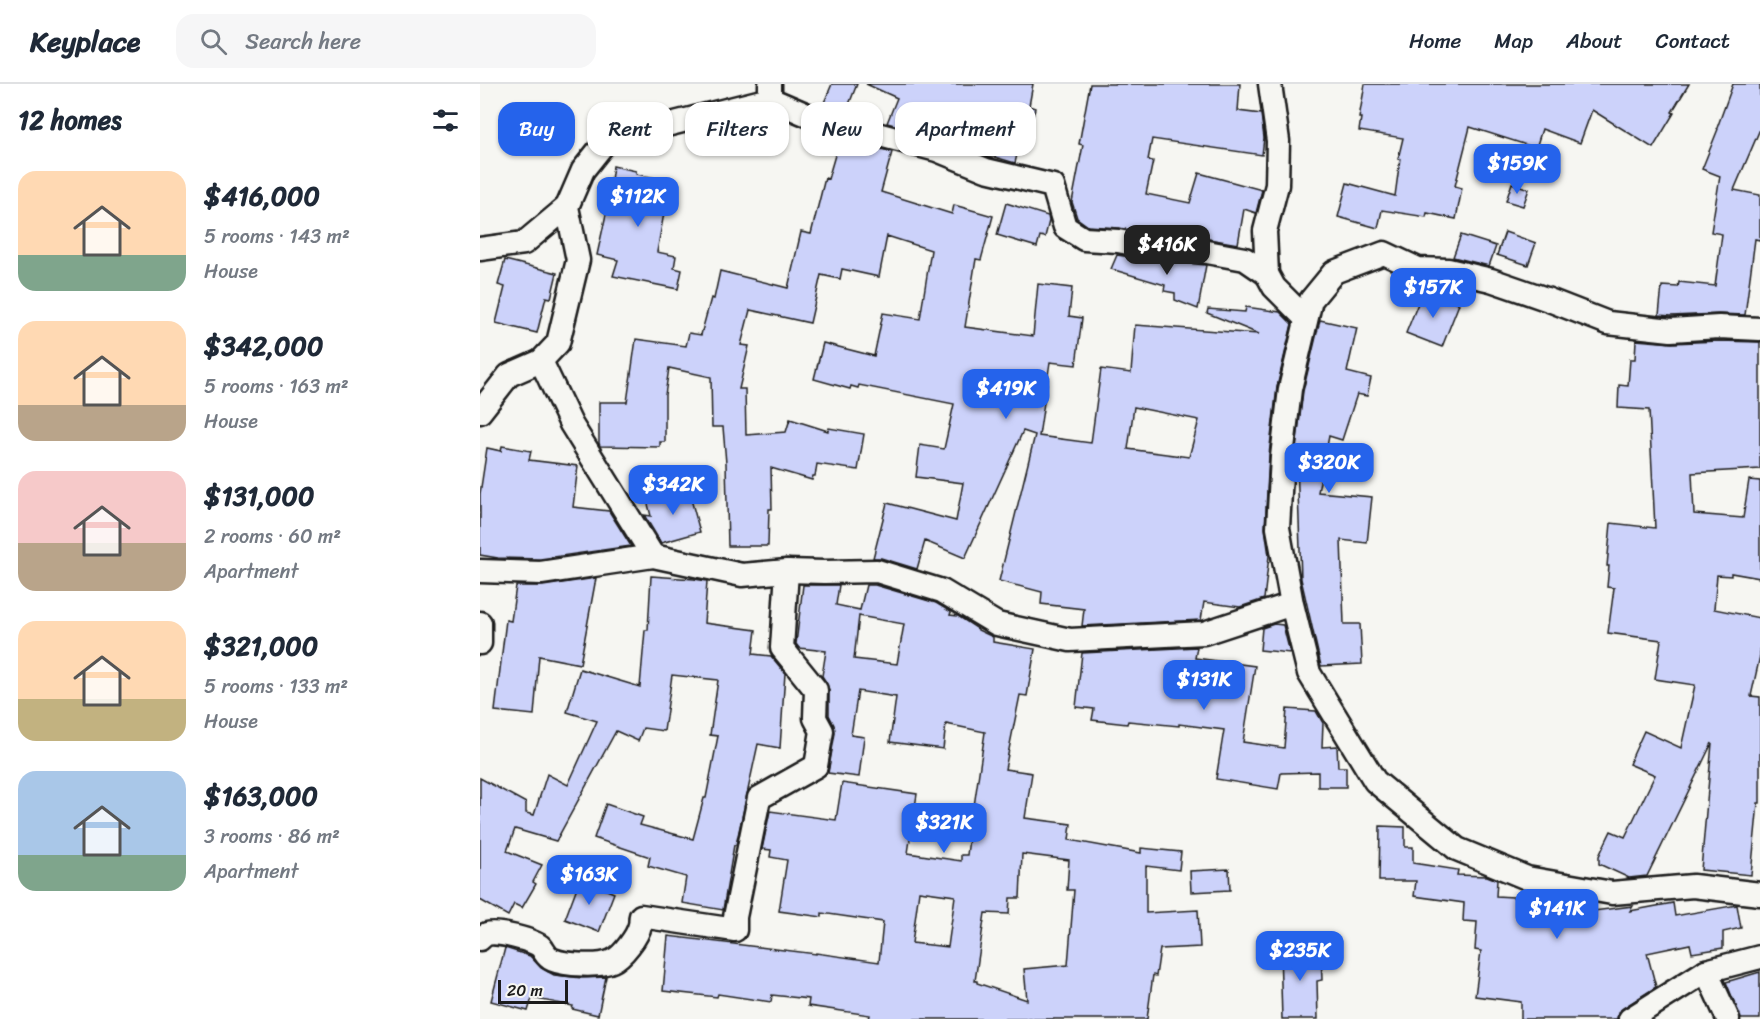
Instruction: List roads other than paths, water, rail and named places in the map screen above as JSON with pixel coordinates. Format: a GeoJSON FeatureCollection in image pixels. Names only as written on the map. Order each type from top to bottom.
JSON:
{"type":"FeatureCollection","features":[{"type":"Feature","properties":{"kind":"street"},"geometry":{"type":"LineString","coordinates":[[1270,84],[1278,141],[1277,185],[1265,231],[1268,274],[1274,287],[1306,319]]}},
{"type":"Feature","properties":{"kind":"street"},"geometry":{"type":"LineString","coordinates":[[480,249],[524,243],[567,207],[583,170],[607,140],[770,91],[812,117],[937,150],[986,170],[1053,186],[1065,227],[1084,239],[1118,241],[1226,255],[1245,259],[1268,274]]}},
{"type":"Feature","properties":{"kind":"street"},"geometry":{"type":"LineString","coordinates":[[480,412],[509,375],[541,361],[558,343],[578,260],[567,207]]}},
{"type":"Feature","properties":{"kind":"street"},"geometry":{"type":"LineString","coordinates":[[1760,329],[1719,327],[1671,330],[1608,323],[1491,280],[1448,270],[1418,269],[1384,253],[1334,272],[1311,300],[1290,389],[1282,457],[1278,528],[1292,604],[1309,673],[1375,781],[1457,849],[1527,878],[1612,893],[1693,886],[1760,894]]}},
{"type":"Feature","properties":{"kind":"street"},"geometry":{"type":"LineString","coordinates":[[541,361],[571,424],[653,556]]}},
{"type":"Feature","properties":{"kind":"street"},"geometry":{"type":"LineString","coordinates":[[480,571],[541,573],[653,556],[742,575],[787,571],[877,571],[942,591],[996,624],[1070,640],[1204,633],[1292,604]]}},
{"type":"Feature","properties":{"kind":"street"},"geometry":{"type":"LineString","coordinates":[[480,939],[485,934],[496,933],[531,941],[540,946],[551,960],[586,965],[612,961],[629,947],[640,926],[640,916],[735,930],[735,917],[759,798],[816,766],[822,731],[814,718],[816,690],[782,648],[787,571]]}},
{"type":"Feature","properties":{"kind":"street"},"geometry":{"type":"LineString","coordinates":[[480,623],[480,643]]}},
{"type":"Feature","properties":{"kind":"street"},"geometry":{"type":"LineString","coordinates":[[1630,1019],[1706,971],[1760,957]]}},
{"type":"Feature","properties":{"kind":"street"},"geometry":{"type":"LineString","coordinates":[[1706,971],[1728,1019]]}}]}
